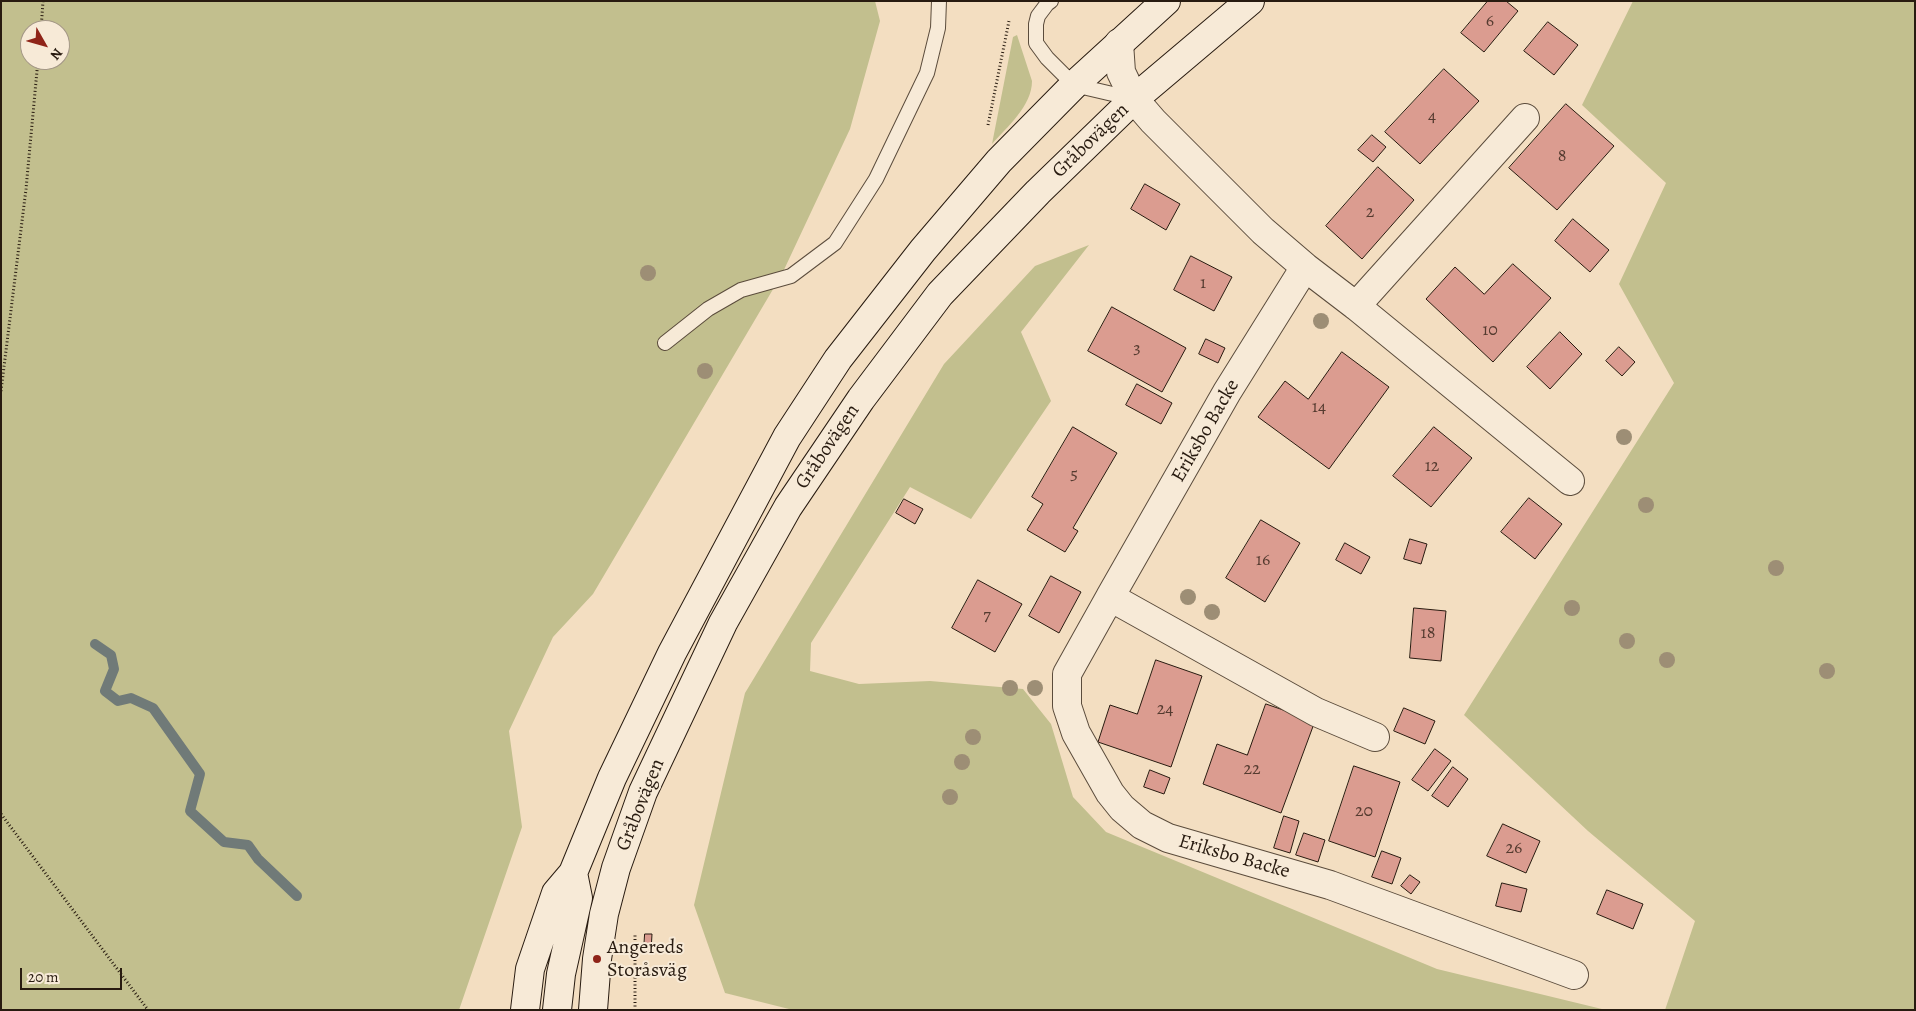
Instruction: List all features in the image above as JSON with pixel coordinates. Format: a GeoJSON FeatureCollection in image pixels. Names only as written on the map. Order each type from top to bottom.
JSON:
{"type":"FeatureCollection","features":[{"type":"Feature","properties":{"kind":"main road","name":"Gråbovägen"},"geometry":{"type":"LineString","coordinates":[[525,1010],[530,969],[556,893],[573,873],[612,778],[672,653],[787,437],[838,359],[924,250],[999,161],[1074,84],[1166,1]]}},
{"type":"Feature","properties":{"kind":"main road","name":"Gråbovägen"},"geometry":{"type":"LineString","coordinates":[[593,1010],[597,959],[604,914],[616,868],[643,792],[723,623],[788,507],[861,399],[940,294],[1038,192],[1134,99],[1250,1]]}},
{"type":"Feature","properties":{"kind":"main road"},"geometry":{"type":"LineString","coordinates":[[1118,43],[1121,72],[1134,99],[1153,122],[1263,231],[1305,268],[1356,306],[1570,480]]}},
{"type":"Feature","properties":{"kind":"main road"},"geometry":{"type":"LineString","coordinates":[[1356,306],[1525,118]]}},
{"type":"Feature","properties":{"kind":"main road","name":"Eriksbo Backe"},"geometry":{"type":"LineString","coordinates":[[1305,268],[1228,392],[1067,674],[1067,706],[1076,733],[1089,760],[1122,808],[1135,819],[1168,838],[1330,885],[1574,975]]}},
{"type":"Feature","properties":{"kind":"main road"},"geometry":{"type":"LineString","coordinates":[[1110,597],[1316,712],[1375,737]]}},
{"type":"Feature","properties":{"kind":"main road"},"geometry":{"type":"LineString","coordinates":[[557,1010],[561,974],[578,898],[573,873]]}},
{"type":"Feature","properties":{"kind":"lane"},"geometry":{"type":"LineString","coordinates":[[665,343],[708,309],[741,290],[792,276],[835,243],[876,179],[928,73],[938,28],[939,1]]}},
{"type":"Feature","properties":{"kind":"lane"},"geometry":{"type":"LineString","coordinates":[[1051,1],[1038,16],[1036,24],[1036,43],[1047,58],[1074,84],[1134,99]]}},
{"type":"Feature","properties":{"kind":"path"},"geometry":{"type":"LineString","coordinates":[[42,20],[43,1]]}},
{"type":"Feature","properties":{"kind":"path"},"geometry":{"type":"LineString","coordinates":[[1,390],[26,189],[37,70]]}},
{"type":"Feature","properties":{"kind":"path"},"geometry":{"type":"LineString","coordinates":[[1,814],[148,1010]]}},
{"type":"Feature","properties":{"kind":"path"},"geometry":{"type":"LineString","coordinates":[[630,935],[635,935],[635,1010]]}},
{"type":"Feature","properties":{"kind":"shaded area"},"geometry":{"type":"Polygon","coordinates":[[[1,1],[875,1],[880,21],[850,129],[782,274],[593,594],[553,637],[509,731],[522,827],[459,1010],[1,1010],[1,1]]]}},
{"type":"Feature","properties":{"kind":"shaded area"},"geometry":{"type":"Polygon","coordinates":[[[1633,1],[1915,1],[1915,1010],[1665,1010],[1695,921],[1588,831],[1464,715],[1674,383],[1619,284],[1666,183],[1582,105],[1633,1]]]}},
{"type":"Feature","properties":{"kind":"shaded area"},"geometry":{"type":"Polygon","coordinates":[[[1017,35],[1032,81],[1031,90],[1018,116],[992,144],[1013,37],[1017,35]]]}},
{"type":"Feature","properties":{"kind":"shaded area"},"geometry":{"type":"Polygon","coordinates":[[[1089,245],[1021,332],[1051,401],[971,519],[910,487],[811,643],[810,671],[859,684],[930,681],[1023,689],[1051,724],[1073,797],[1106,832],[1437,969],[1606,1010],[793,1010],[725,993],[694,905],[745,693],[944,364],[1035,266],[1089,245]]]}},
{"type":"Feature","properties":{"kind":"building"},"geometry":{"type":"Polygon","coordinates":[[[1488,1],[1506,1],[1518,11],[1484,52],[1461,33],[1488,1]]]}},
{"type":"Feature","properties":{"kind":"building"},"geometry":{"type":"Polygon","coordinates":[[[1548,22],[1578,45],[1554,75],[1524,51],[1548,22]]]}},
{"type":"Feature","properties":{"kind":"building"},"geometry":{"type":"Polygon","coordinates":[[[1444,69],[1479,101],[1420,164],[1385,132],[1444,69]]]}},
{"type":"Feature","properties":{"kind":"building"},"geometry":{"type":"Polygon","coordinates":[[[1566,104],[1614,146],[1557,210],[1509,168],[1566,104]]]}},
{"type":"Feature","properties":{"kind":"building"},"geometry":{"type":"Polygon","coordinates":[[[1372,135],[1386,147],[1373,162],[1358,150],[1372,135]]]}},
{"type":"Feature","properties":{"kind":"building"},"geometry":{"type":"Polygon","coordinates":[[[1378,167],[1414,200],[1362,259],[1326,226],[1378,167]]]}},
{"type":"Feature","properties":{"kind":"building"},"geometry":{"type":"Polygon","coordinates":[[[1145,184],[1180,204],[1166,230],[1131,209],[1145,184]]]}},
{"type":"Feature","properties":{"kind":"building"},"geometry":{"type":"Polygon","coordinates":[[[1573,219],[1609,250],[1590,272],[1555,241],[1573,219]]]}},
{"type":"Feature","properties":{"kind":"building"},"geometry":{"type":"Polygon","coordinates":[[[1191,256],[1232,277],[1214,311],[1174,290],[1191,256]]]}},
{"type":"Feature","properties":{"kind":"building"},"geometry":{"type":"Polygon","coordinates":[[[1513,264],[1551,298],[1493,362],[1426,299],[1455,267],[1484,294],[1513,264]]]}},
{"type":"Feature","properties":{"kind":"building"},"geometry":{"type":"Polygon","coordinates":[[[1112,307],[1186,348],[1162,392],[1088,351],[1112,307]]]}},
{"type":"Feature","properties":{"kind":"building"},"geometry":{"type":"Polygon","coordinates":[[[1560,332],[1582,354],[1550,389],[1527,367],[1560,332]]]}},
{"type":"Feature","properties":{"kind":"building"},"geometry":{"type":"Polygon","coordinates":[[[1206,339],[1225,348],[1218,363],[1199,354],[1206,339]]]}},
{"type":"Feature","properties":{"kind":"building"},"geometry":{"type":"Polygon","coordinates":[[[1619,347],[1635,362],[1622,376],[1606,361],[1619,347]]]}},
{"type":"Feature","properties":{"kind":"building"},"geometry":{"type":"Polygon","coordinates":[[[1342,352],[1389,387],[1329,469],[1258,417],[1285,381],[1308,399],[1342,352]]]}},
{"type":"Feature","properties":{"kind":"building"},"geometry":{"type":"Polygon","coordinates":[[[1137,384],[1172,403],[1161,424],[1126,405],[1137,384]]]}},
{"type":"Feature","properties":{"kind":"building"},"geometry":{"type":"Polygon","coordinates":[[[1073,427],[1117,453],[1073,528],[1078,531],[1065,552],[1027,530],[1043,504],[1032,497],[1073,427]]]}},
{"type":"Feature","properties":{"kind":"building"},"geometry":{"type":"Polygon","coordinates":[[[1434,427],[1472,458],[1431,507],[1393,476],[1434,427]]]}},
{"type":"Feature","properties":{"kind":"building"},"geometry":{"type":"Polygon","coordinates":[[[1529,498],[1562,524],[1535,559],[1501,532],[1529,498]]]}},
{"type":"Feature","properties":{"kind":"building"},"geometry":{"type":"Polygon","coordinates":[[[904,499],[923,509],[915,524],[896,513],[904,499]]]}},
{"type":"Feature","properties":{"kind":"building"},"geometry":{"type":"Polygon","coordinates":[[[1261,520],[1300,543],[1265,602],[1226,578],[1261,520]]]}},
{"type":"Feature","properties":{"kind":"building"},"geometry":{"type":"Polygon","coordinates":[[[1410,539],[1427,544],[1421,564],[1404,559],[1410,539]]]}},
{"type":"Feature","properties":{"kind":"building"},"geometry":{"type":"Polygon","coordinates":[[[1345,543],[1370,557],[1361,574],[1336,560],[1345,543]]]}},
{"type":"Feature","properties":{"kind":"building"},"geometry":{"type":"Polygon","coordinates":[[[1051,576],[1081,592],[1059,633],[1029,616],[1051,576]]]}},
{"type":"Feature","properties":{"kind":"building"},"geometry":{"type":"Polygon","coordinates":[[[978,580],[1022,604],[995,652],[952,628],[978,580]]]}},
{"type":"Feature","properties":{"kind":"building"},"geometry":{"type":"Polygon","coordinates":[[[1414,608],[1446,611],[1441,661],[1410,658],[1414,608]]]}},
{"type":"Feature","properties":{"kind":"building"},"geometry":{"type":"Polygon","coordinates":[[[1156,660],[1202,676],[1171,767],[1098,742],[1110,705],[1137,714],[1156,660]]]}},
{"type":"Feature","properties":{"kind":"building"},"geometry":{"type":"Polygon","coordinates":[[[1266,704],[1315,721],[1281,813],[1203,784],[1217,744],[1247,755],[1266,704]]]}},
{"type":"Feature","properties":{"kind":"building"},"geometry":{"type":"Polygon","coordinates":[[[1404,708],[1435,721],[1425,744],[1394,731],[1404,708]]]}},
{"type":"Feature","properties":{"kind":"building"},"geometry":{"type":"Polygon","coordinates":[[[1435,749],[1451,761],[1428,791],[1412,780],[1435,749]]]}},
{"type":"Feature","properties":{"kind":"building"},"geometry":{"type":"Polygon","coordinates":[[[1354,766],[1400,782],[1375,857],[1329,841],[1354,766]]]}},
{"type":"Feature","properties":{"kind":"building"},"geometry":{"type":"Polygon","coordinates":[[[1453,767],[1468,779],[1448,807],[1432,796],[1453,767]]]}},
{"type":"Feature","properties":{"kind":"building"},"geometry":{"type":"Polygon","coordinates":[[[1150,770],[1170,778],[1164,794],[1144,787],[1150,770]]]}},
{"type":"Feature","properties":{"kind":"building"},"geometry":{"type":"Polygon","coordinates":[[[1284,816],[1299,821],[1290,853],[1274,848],[1284,816]]]}},
{"type":"Feature","properties":{"kind":"building"},"geometry":{"type":"Polygon","coordinates":[[[1503,824],[1540,841],[1526,873],[1487,856],[1503,824]]]}},
{"type":"Feature","properties":{"kind":"building"},"geometry":{"type":"Polygon","coordinates":[[[1304,833],[1325,840],[1318,862],[1296,855],[1304,833]]]}},
{"type":"Feature","properties":{"kind":"building"},"geometry":{"type":"Polygon","coordinates":[[[1382,851],[1401,858],[1392,884],[1372,877],[1382,851]]]}},
{"type":"Feature","properties":{"kind":"building"},"geometry":{"type":"Polygon","coordinates":[[[1410,875],[1420,882],[1411,894],[1401,886],[1410,875]]]}},
{"type":"Feature","properties":{"kind":"building"},"geometry":{"type":"Polygon","coordinates":[[[1502,883],[1527,889],[1521,912],[1496,906],[1502,883]]]}},
{"type":"Feature","properties":{"kind":"building"},"geometry":{"type":"Polygon","coordinates":[[[1607,890],[1643,904],[1633,929],[1597,914],[1607,890]]]}},
{"type":"Feature","properties":{"kind":"building"},"geometry":{"type":"Polygon","coordinates":[[[645,934],[652,934],[651,951],[644,950],[645,934]]]}},
{"type":"Feature","properties":{"kind":"waterway"},"geometry":{"type":"LineString","coordinates":[[95,644],[111,655],[114,669],[105,691],[118,701],[131,698],[153,708],[200,774],[190,811],[224,842],[248,845],[258,859],[297,896]]}},
{"type":"Feature","properties":{"kind":"place","name":"Angereds Storåsväg"},"geometry":{"type":"Point","coordinates":[597,959]}}]}
